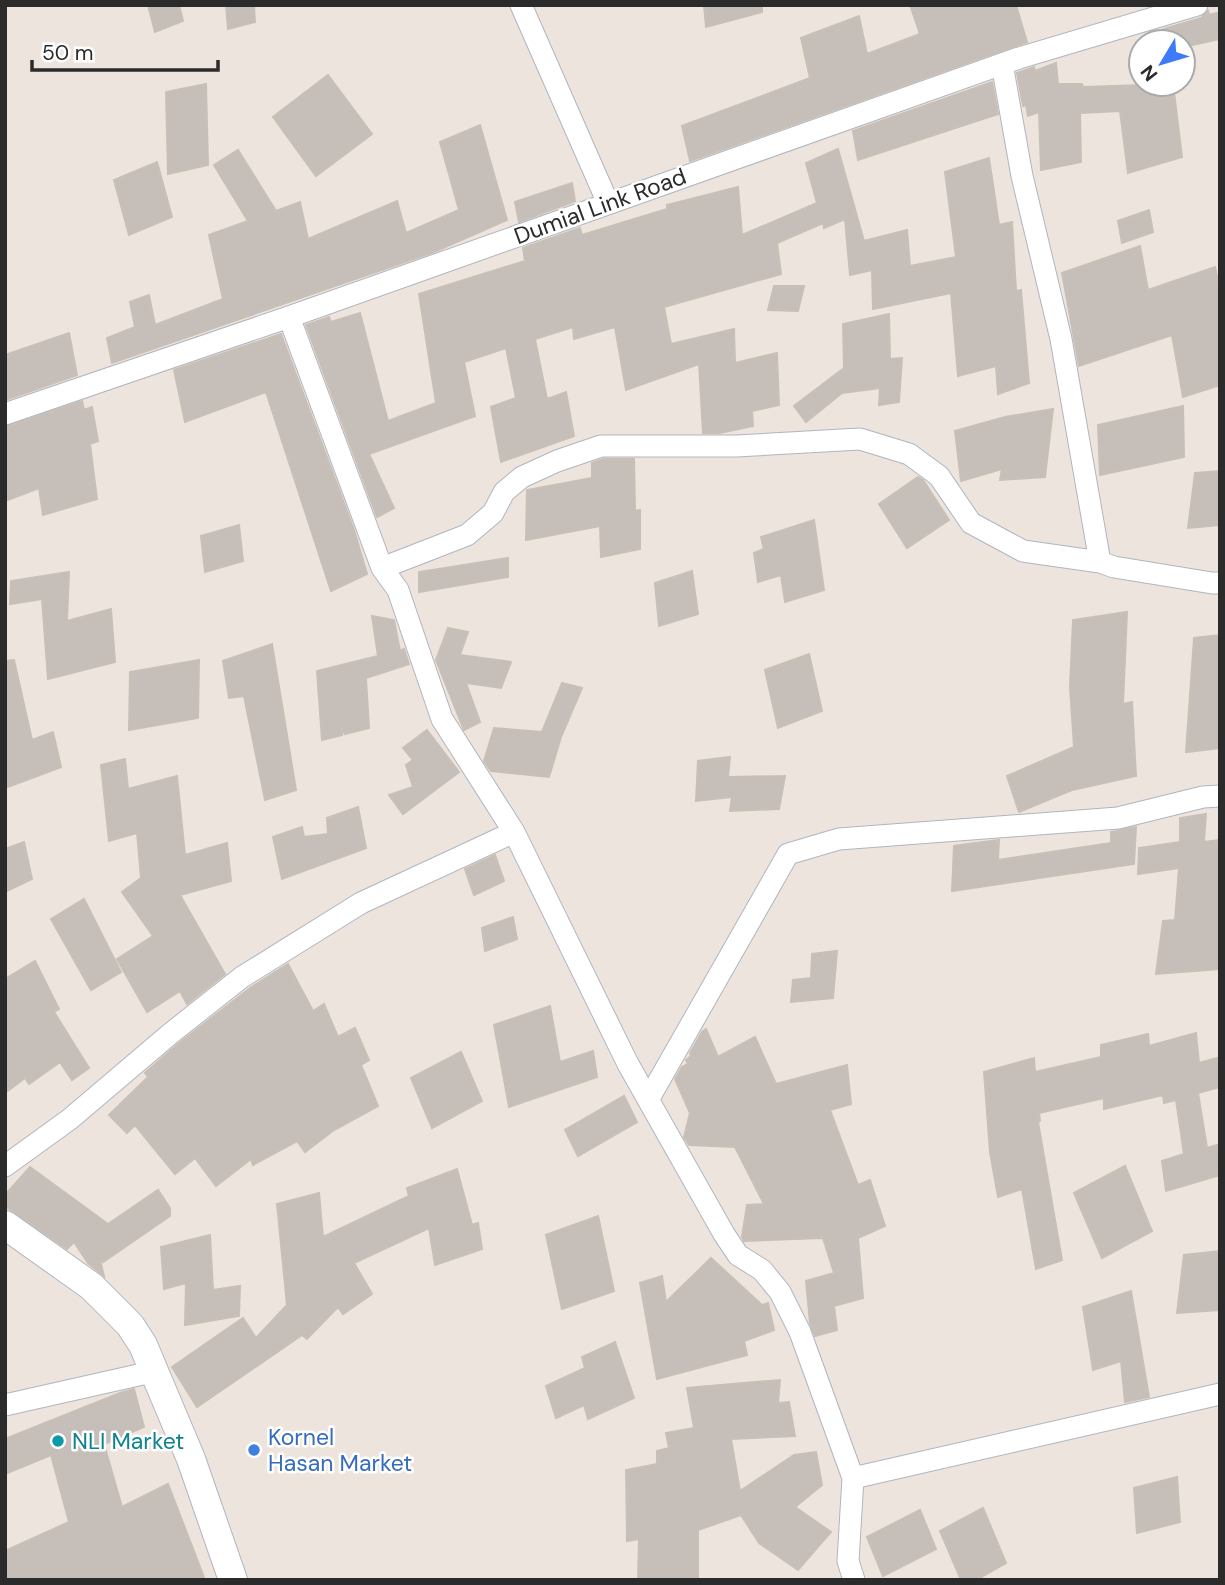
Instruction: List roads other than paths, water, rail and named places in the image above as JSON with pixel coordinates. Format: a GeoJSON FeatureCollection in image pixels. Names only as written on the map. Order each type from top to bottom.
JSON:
{"type":"FeatureCollection","features":[{"type":"Feature","properties":{"kind":"main road"},"geometry":{"type":"LineString","coordinates":[[5,1225],[91,1286],[137,1335],[156,1371],[191,1459],[233,1580]]}},
{"type":"Feature","properties":{"kind":"street"},"geometry":{"type":"LineString","coordinates":[[521,5],[608,203]]}},
{"type":"Feature","properties":{"kind":"street","name":"Dumial Link Road"},"geometry":{"type":"LineString","coordinates":[[5,414],[289,317],[1002,64],[1197,5]]}},
{"type":"Feature","properties":{"kind":"street"},"geometry":{"type":"LineString","coordinates":[[1002,64],[1022,176],[1061,339],[1100,562]]}},
{"type":"Feature","properties":{"kind":"street"},"geometry":{"type":"LineString","coordinates":[[289,317],[382,568],[398,590],[442,719],[514,832],[648,1100],[724,1234],[738,1255],[762,1270],[779,1292],[800,1332],[853,1478],[848,1561],[854,1580]]}},
{"type":"Feature","properties":{"kind":"street"},"geometry":{"type":"LineString","coordinates":[[382,568],[467,535],[493,513],[504,492],[522,477],[557,461],[601,446],[737,446],[860,439],[909,454],[939,476],[971,523],[1023,551],[1100,562],[1114,568],[1220,583]]}},
{"type":"Feature","properties":{"kind":"street"},"geometry":{"type":"LineString","coordinates":[[648,1100],[788,854],[839,839],[1118,818],[1203,797],[1220,796]]}},
{"type":"Feature","properties":{"kind":"street"},"geometry":{"type":"LineString","coordinates":[[5,1166],[69,1119],[242,977],[361,904],[514,832]]}},
{"type":"Feature","properties":{"kind":"street"},"geometry":{"type":"LineString","coordinates":[[5,1405],[156,1371]]}},
{"type":"Feature","properties":{"kind":"street"},"geometry":{"type":"LineString","coordinates":[[853,1478],[1220,1394]]}},
{"type":"Feature","properties":{"kind":"place","name":"NLI Market"},"geometry":{"type":"Point","coordinates":[58,1441]}},
{"type":"Feature","properties":{"kind":"place","name":"Kornel Hasan Market"},"geometry":{"type":"Point","coordinates":[254,1450]}}]}
